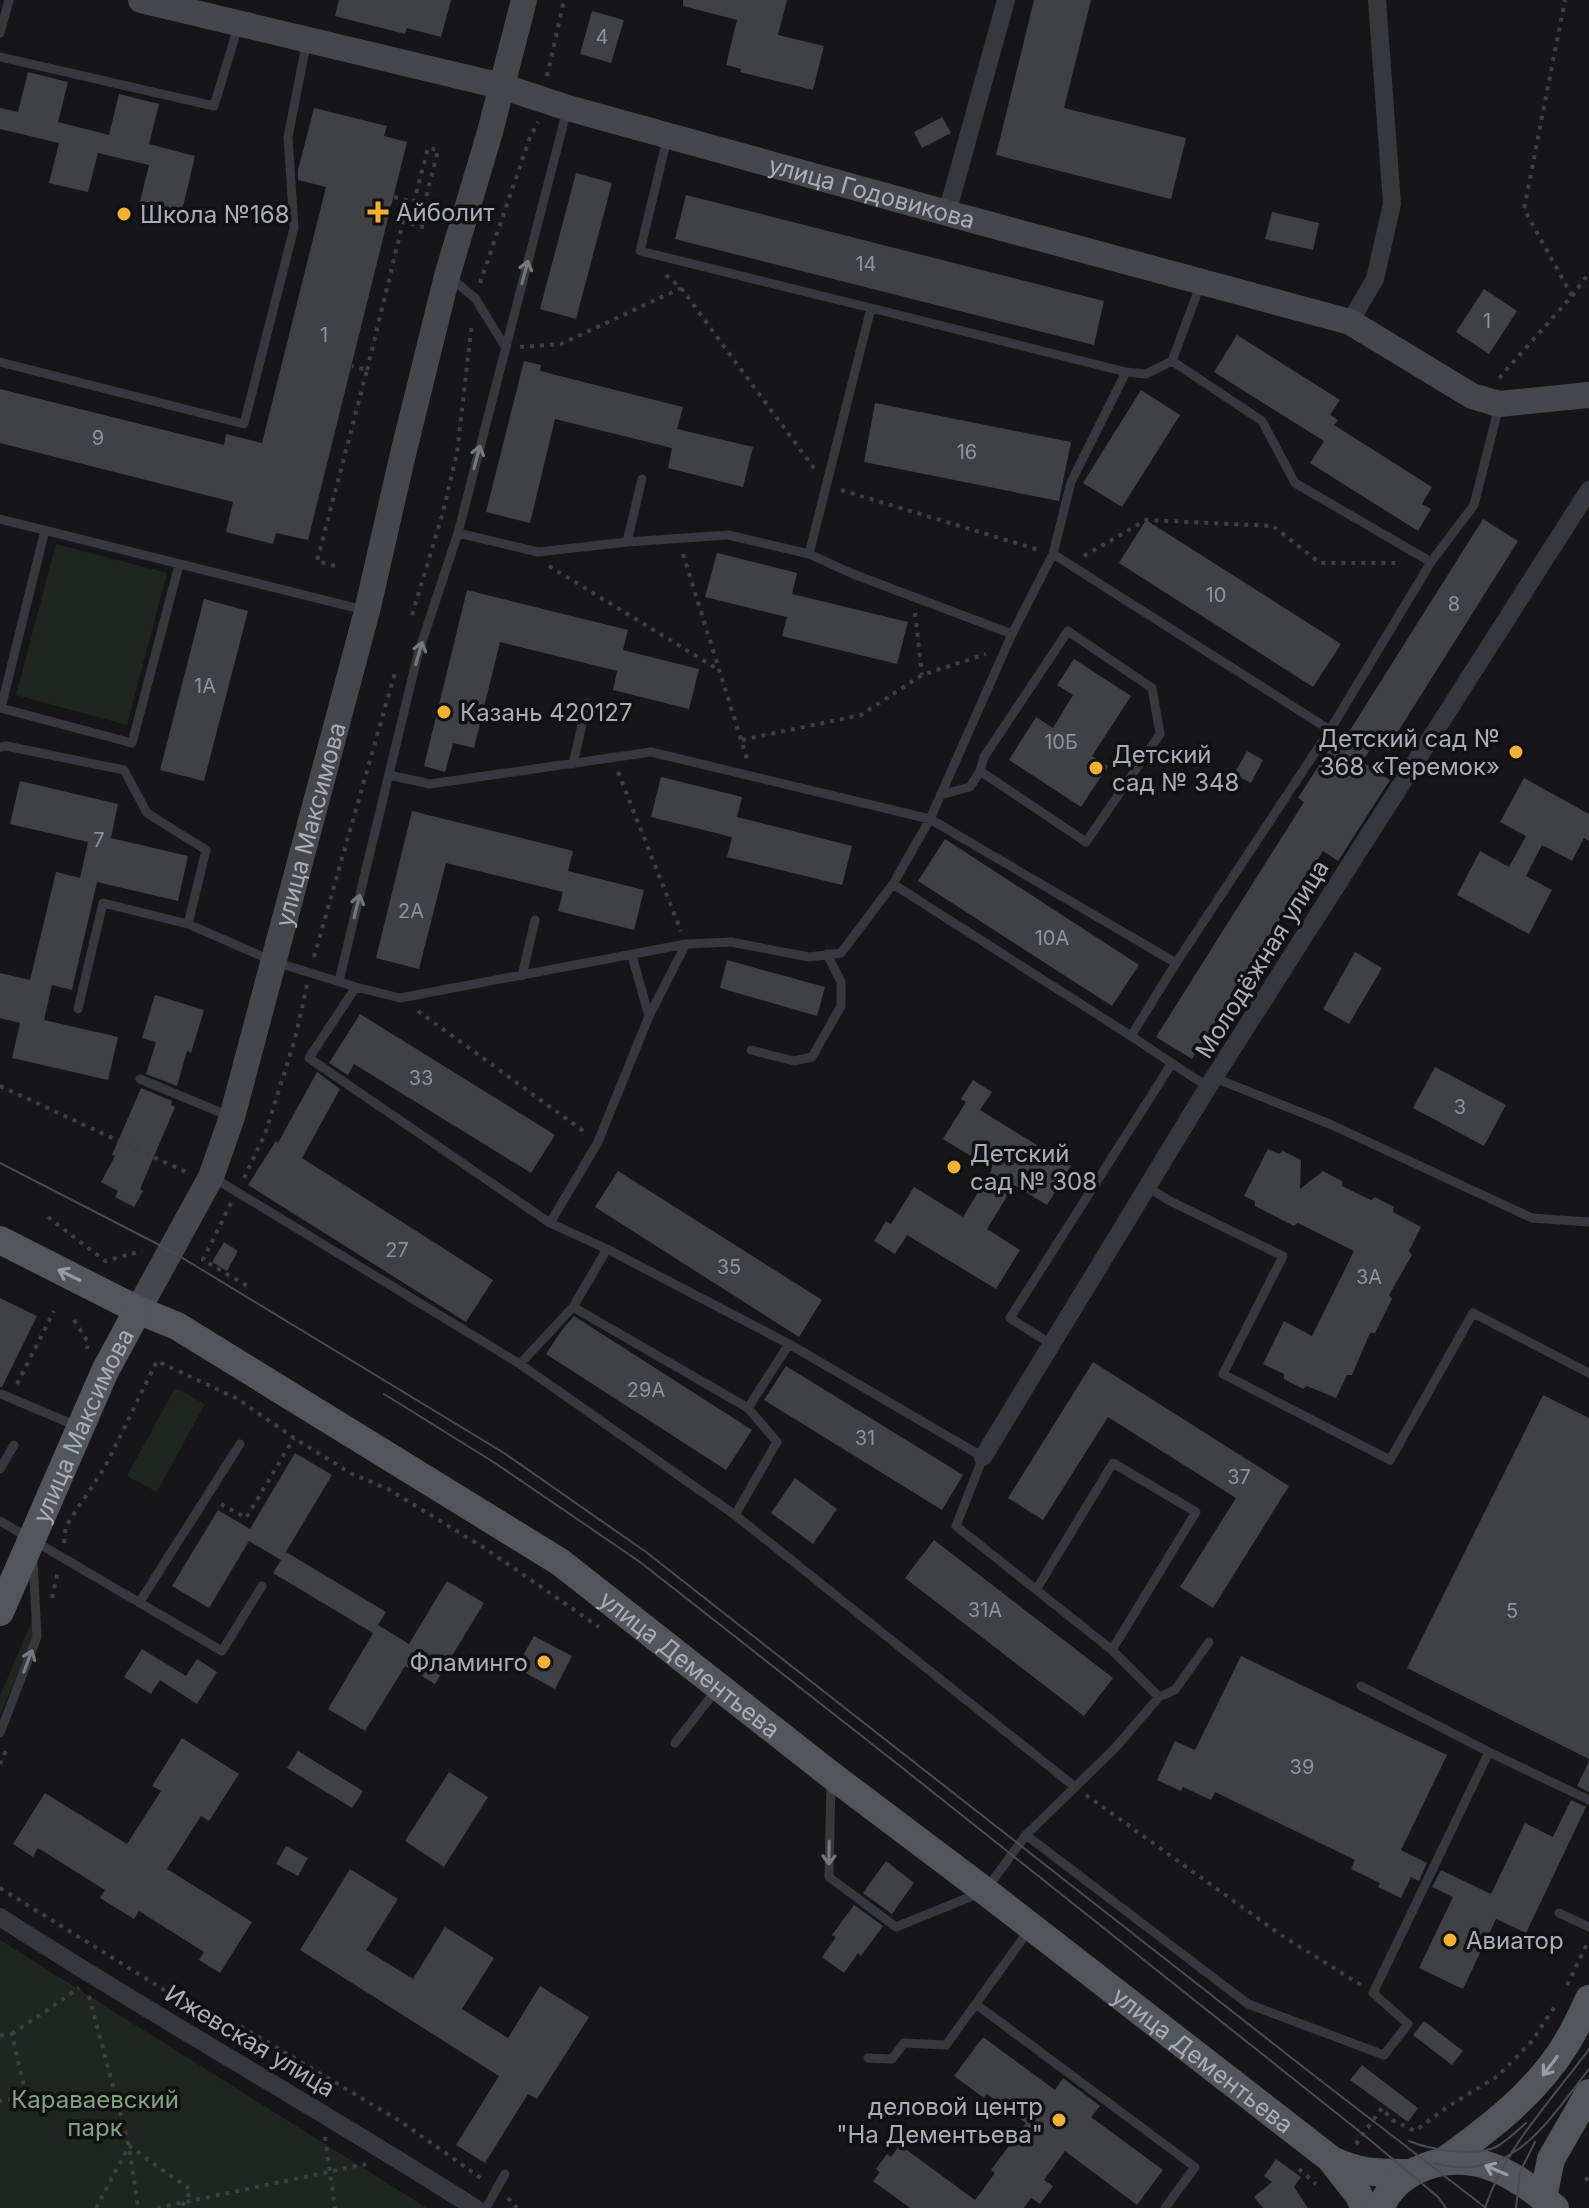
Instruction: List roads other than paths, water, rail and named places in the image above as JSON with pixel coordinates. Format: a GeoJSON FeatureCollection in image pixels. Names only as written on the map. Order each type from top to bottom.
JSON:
{"type":"FeatureCollection","features":[{"type":"Feature","properties":{"kind":"main road","name":"улица Дементьева"},"geometry":{"type":"LineString","coordinates":[[0,1240],[138,1310],[177,1326],[560,1562],[1031,1927],[1340,2150],[1354,2170],[1410,2173],[1444,2161],[1462,2160],[1487,2165],[1518,2180],[1549,2203]]}},
{"type":"Feature","properties":{"kind":"main road","name":"улица Максимова"},"geometry":{"type":"LineString","coordinates":[[0,1612],[105,1371],[138,1310]]}},
{"type":"Feature","properties":{"kind":"main road"},"geometry":{"type":"LineString","coordinates":[[1444,2161],[1491,2127],[1535,2085],[1566,2044],[1589,1999]]}},
{"type":"Feature","properties":{"kind":"main road"},"geometry":{"type":"LineString","coordinates":[[1549,2203],[1551,2159],[1589,2093]]}},
{"type":"Feature","properties":{"kind":"main road","name":"улица Дементьева"},"geometry":{"type":"LineString","coordinates":[[1340,2150],[1365,2208]]}},
{"type":"Feature","properties":{"kind":"main road","name":"улица Дементьева"},"geometry":{"type":"LineString","coordinates":[[1380,2208],[1394,2186],[1410,2173]]}},
{"type":"Feature","properties":{"kind":"street","name":"улица Годовикова"},"geometry":{"type":"LineString","coordinates":[[141,0],[501,86],[947,213],[1350,322],[1472,396],[1491,401]]}},
{"type":"Feature","properties":{"kind":"street","name":"улица Максимова"},"geometry":{"type":"LineString","coordinates":[[138,1310],[232,1117],[367,611],[447,276],[490,132],[524,0]]}},
{"type":"Feature","properties":{"kind":"street"},"geometry":{"type":"LineString","coordinates":[[947,213],[1006,0]]}},
{"type":"Feature","properties":{"kind":"street"},"geometry":{"type":"LineString","coordinates":[[1350,322],[1375,279],[1392,204],[1377,0]]}},
{"type":"Feature","properties":{"kind":"street"},"geometry":{"type":"LineString","coordinates":[[1491,401],[1589,395]]}},
{"type":"Feature","properties":{"kind":"street","name":"Молодёжная улица"},"geometry":{"type":"LineString","coordinates":[[983,1457],[1212,1082],[1589,490]]}},
{"type":"Feature","properties":{"kind":"street","name":"Ижевская улица"},"geometry":{"type":"LineString","coordinates":[[0,1917],[88,1974],[321,2111],[475,2208]]}},
{"type":"Feature","properties":{"kind":"lane"},"geometry":{"type":"LineString","coordinates":[[0,33],[9,0]]}},
{"type":"Feature","properties":{"kind":"lane"},"geometry":{"type":"LineString","coordinates":[[0,57],[214,106],[239,23]]}},
{"type":"Feature","properties":{"kind":"lane"},"geometry":{"type":"LineString","coordinates":[[0,362],[244,424],[294,228],[288,137],[307,40]]}},
{"type":"Feature","properties":{"kind":"lane"},"geometry":{"type":"LineString","coordinates":[[339,981],[418,654],[458,533],[506,348],[558,104]]}},
{"type":"Feature","properties":{"kind":"lane"},"geometry":{"type":"LineString","coordinates":[[667,135],[640,251],[1126,372],[1146,374],[1172,361],[1201,282]]}},
{"type":"Feature","properties":{"kind":"lane"},"geometry":{"type":"LineString","coordinates":[[447,276],[475,298],[506,348]]}},
{"type":"Feature","properties":{"kind":"lane"},"geometry":{"type":"LineString","coordinates":[[809,554],[871,308]]}},
{"type":"Feature","properties":{"kind":"lane"},"geometry":{"type":"LineString","coordinates":[[1172,361],[1262,421],[1295,483],[1431,562]]}},
{"type":"Feature","properties":{"kind":"lane"},"geometry":{"type":"LineString","coordinates":[[78,1009],[103,903],[188,924],[275,962],[400,998],[686,944],[731,942],[809,957],[841,953],[893,884],[930,819],[1012,634],[1053,554],[1071,482],[1126,372]]}},
{"type":"Feature","properties":{"kind":"lane"},"geometry":{"type":"LineString","coordinates":[[1131,1036],[1330,730],[1431,562],[1474,505],[1491,401]]}},
{"type":"Feature","properties":{"kind":"lane"},"geometry":{"type":"LineString","coordinates":[[627,542],[642,479]]}},
{"type":"Feature","properties":{"kind":"lane"},"geometry":{"type":"LineString","coordinates":[[0,519],[367,611]]}},
{"type":"Feature","properties":{"kind":"lane"},"geometry":{"type":"LineString","coordinates":[[45,530],[1,708],[132,743],[179,565]]}},
{"type":"Feature","properties":{"kind":"lane"},"geometry":{"type":"LineString","coordinates":[[458,533],[538,552],[728,535],[809,554],[853,574],[1012,634]]}},
{"type":"Feature","properties":{"kind":"lane"},"geometry":{"type":"LineString","coordinates":[[1053,554],[1330,730]]}},
{"type":"Feature","properties":{"kind":"lane"},"geometry":{"type":"LineString","coordinates":[[940,795],[970,787],[984,757],[1068,631],[1152,688],[1160,734],[1086,842],[980,771]]}},
{"type":"Feature","properties":{"kind":"lane"},"geometry":{"type":"LineString","coordinates":[[573,764],[587,703]]}},
{"type":"Feature","properties":{"kind":"lane"},"geometry":{"type":"LineString","coordinates":[[0,747],[124,770],[147,813],[206,850],[188,924]]}},
{"type":"Feature","properties":{"kind":"lane"},"geometry":{"type":"LineString","coordinates":[[389,775],[430,784],[651,752],[930,819],[1176,963]]}},
{"type":"Feature","properties":{"kind":"lane"},"geometry":{"type":"LineString","coordinates":[[893,884],[1172,1063],[1212,1082],[1332,1125],[1532,1218],[1589,1222]]}},
{"type":"Feature","properties":{"kind":"lane"},"geometry":{"type":"LineString","coordinates":[[522,976],[535,920]]}},
{"type":"Feature","properties":{"kind":"lane"},"geometry":{"type":"LineString","coordinates":[[550,1223],[598,1142],[649,1016],[686,944]]}},
{"type":"Feature","properties":{"kind":"lane"},"geometry":{"type":"LineString","coordinates":[[751,1050],[794,1061],[812,1057],[841,1006],[841,982],[827,954]]}},
{"type":"Feature","properties":{"kind":"lane"},"geometry":{"type":"LineString","coordinates":[[632,956],[649,1016]]}},
{"type":"Feature","properties":{"kind":"lane"},"geometry":{"type":"LineString","coordinates":[[356,987],[309,1058],[550,1223],[607,1249],[789,1344],[983,1457],[956,1526],[1112,1650],[1159,1697]]}},
{"type":"Feature","properties":{"kind":"lane"},"geometry":{"type":"LineString","coordinates":[[1051,1344],[1010,1318],[1172,1063]]}},
{"type":"Feature","properties":{"kind":"lane"},"geometry":{"type":"LineString","coordinates":[[140,1079],[232,1117]]}},
{"type":"Feature","properties":{"kind":"lane"},"geometry":{"type":"LineString","coordinates":[[202,1176],[236,1193],[520,1364],[735,1515],[1075,1787]]}},
{"type":"Feature","properties":{"kind":"lane"},"geometry":{"type":"LineString","coordinates":[[1147,1187],[1283,1256],[1223,1374],[1390,1460],[1473,1313],[1589,1373]]}},
{"type":"Feature","properties":{"kind":"lane"},"geometry":{"type":"LineString","coordinates":[[520,1364],[573,1307],[607,1249]]}},
{"type":"Feature","properties":{"kind":"lane"},"geometry":{"type":"LineString","coordinates":[[573,1307],[748,1408],[777,1442],[735,1515]]}},
{"type":"Feature","properties":{"kind":"lane"},"geometry":{"type":"LineString","coordinates":[[748,1408],[789,1344]]}},
{"type":"Feature","properties":{"kind":"lane"},"geometry":{"type":"LineString","coordinates":[[6,1396],[80,1428]]}},
{"type":"Feature","properties":{"kind":"lane"},"geometry":{"type":"LineString","coordinates":[[139,1603],[240,1444]]}},
{"type":"Feature","properties":{"kind":"lane"},"geometry":{"type":"LineString","coordinates":[[0,1469],[14,1445]]}},
{"type":"Feature","properties":{"kind":"lane"},"geometry":{"type":"LineString","coordinates":[[1036,1590],[1113,1463],[1196,1512],[1112,1650]]}},
{"type":"Feature","properties":{"kind":"lane"},"geometry":{"type":"LineString","coordinates":[[0,1521],[222,1651],[262,1586]]}},
{"type":"Feature","properties":{"kind":"lane"},"geometry":{"type":"LineString","coordinates":[[0,1733],[37,1637],[32,1540]]}},
{"type":"Feature","properties":{"kind":"lane"},"geometry":{"type":"LineString","coordinates":[[831,1775],[829,1877],[896,1927],[985,1891],[1026,1835],[1116,1747],[1159,1697],[1175,1690],[1209,1642]]}},
{"type":"Feature","properties":{"kind":"lane"},"geometry":{"type":"LineString","coordinates":[[675,1743],[720,1686]]}},
{"type":"Feature","properties":{"kind":"lane"},"geometry":{"type":"LineString","coordinates":[[1361,1686],[1589,1800]]}},
{"type":"Feature","properties":{"kind":"lane"},"geometry":{"type":"LineString","coordinates":[[1026,1835],[1248,2004],[1384,2055],[1408,2024],[1373,1993],[1489,1752]]}},
{"type":"Feature","properties":{"kind":"lane"},"geometry":{"type":"LineString","coordinates":[[1559,1913],[1589,1927]]}},
{"type":"Feature","properties":{"kind":"lane"},"geometry":{"type":"LineString","coordinates":[[868,2058],[892,2059],[904,2043],[946,2045],[1031,1927]]}},
{"type":"Feature","properties":{"kind":"lane"},"geometry":{"type":"LineString","coordinates":[[977,2005],[1195,2167],[1165,2208]]}},
{"type":"Feature","properties":{"kind":"lane"},"geometry":{"type":"LineString","coordinates":[[486,2208],[505,2174]]}},
{"type":"Feature","properties":{"kind":"tram line"},"geometry":{"type":"LineString","coordinates":[[0,1163],[171,1251],[504,1453],[646,1552],[1486,2208]]}},
{"type":"Feature","properties":{"kind":"tram line"},"geometry":{"type":"LineString","coordinates":[[384,1394],[495,1463],[640,1562],[1364,2135],[1438,2197],[1446,2208]]}},
{"type":"Feature","properties":{"kind":"tram line"},"geometry":{"type":"LineString","coordinates":[[1485,2208],[1517,2144],[1589,2049]]}},
{"type":"Feature","properties":{"kind":"tram line"},"geometry":{"type":"LineString","coordinates":[[1434,2163],[1461,2167],[1485,2165],[1507,2157],[1543,2127],[1589,2069]]}},
{"type":"Feature","properties":{"kind":"tram line"},"geometry":{"type":"LineString","coordinates":[[1409,2141],[1452,2151],[1476,2152],[1496,2147],[1526,2123]]}},
{"type":"Feature","properties":{"kind":"tram line"},"geometry":{"type":"LineString","coordinates":[[1516,2208],[1520,2172],[1535,2142]]}},
{"type":"Feature","properties":{"kind":"place","name":"Айболит"},"geometry":{"type":"Point","coordinates":[378,212]}},
{"type":"Feature","properties":{"kind":"place","name":"Школа №168"},"geometry":{"type":"Point","coordinates":[124,214]}},
{"type":"Feature","properties":{"kind":"place","name":"Казань 420127"},"geometry":{"type":"Point","coordinates":[444,712]}},
{"type":"Feature","properties":{"kind":"place","name":"Детский сад № 368 «Теремок»"},"geometry":{"type":"Point","coordinates":[1516,752]}},
{"type":"Feature","properties":{"kind":"place","name":"Детский сад № 348"},"geometry":{"type":"Point","coordinates":[1096,768]}},
{"type":"Feature","properties":{"kind":"place","name":"Детский сад № 308"},"geometry":{"type":"Point","coordinates":[954,1167]}},
{"type":"Feature","properties":{"kind":"place","name":"Фламинго"},"geometry":{"type":"Point","coordinates":[544,1662]}},
{"type":"Feature","properties":{"kind":"place","name":"Авиатор"},"geometry":{"type":"Point","coordinates":[1450,1940]}},
{"type":"Feature","properties":{"kind":"place","name":"деловой центр \"На Дементьева\""},"geometry":{"type":"Point","coordinates":[1059,2120]}},
{"type":"Feature","properties":{"kind":"park label","name":"Караваевский парк"},"geometry":{"type":"Point","coordinates":[95,2113]}}]}
